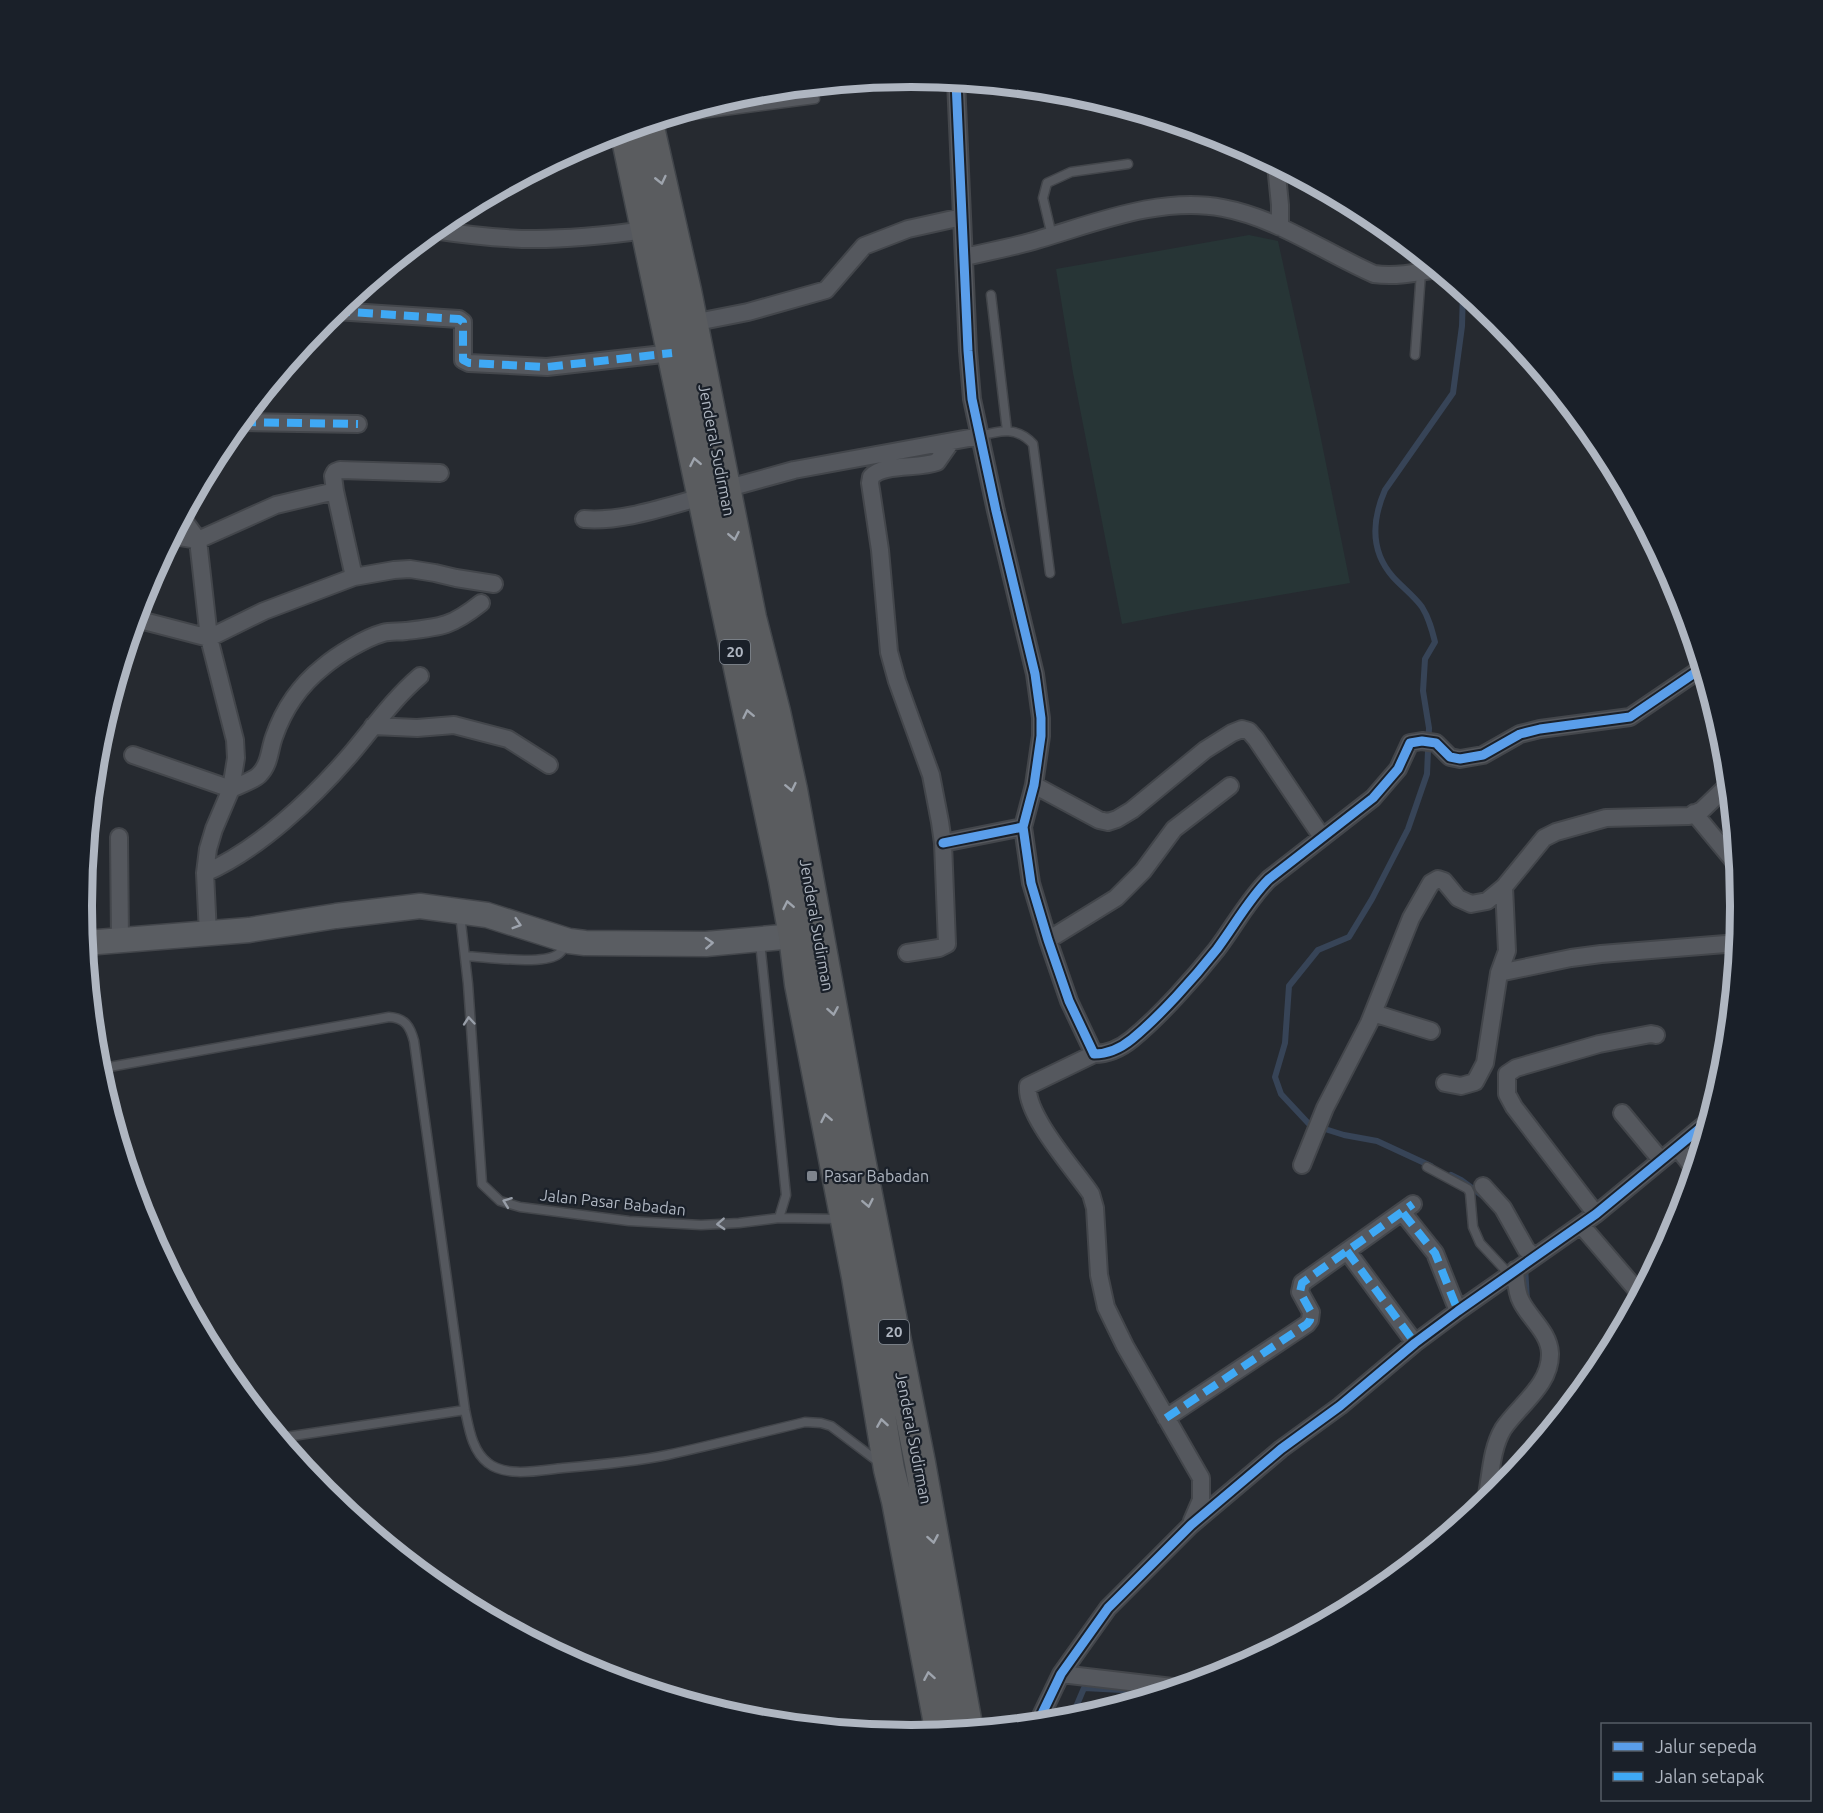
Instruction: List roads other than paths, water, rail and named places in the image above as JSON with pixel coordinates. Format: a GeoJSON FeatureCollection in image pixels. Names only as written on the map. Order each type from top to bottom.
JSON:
{"type":"FeatureCollection","features":[{"type":"Feature","properties":{"kind":"highway","name":"Jenderal Sudirman"},"geometry":{"type":"LineString","coordinates":[[649,130],[692,323],[713,493],[794,936],[800,984],[846,1218],[966,1724]]}},
{"type":"Feature","properties":{"kind":"highway","name":"Jenderal Sudirman"},"geometry":{"type":"LineString","coordinates":[[627,138],[672,353],[751,618],[792,790],[855,1134],[904,1466],[899,1512],[938,1725]]}},
{"type":"Feature","properties":{"kind":"street"},"geometry":{"type":"LineString","coordinates":[[956,89],[972,399],[1035,674],[1041,718],[1041,736],[1034,785],[1023,827],[1031,883],[1048,940],[1069,1001],[1094,1054]]}},
{"type":"Feature","properties":{"kind":"street"},"geometry":{"type":"LineString","coordinates":[[1277,174],[1280,227]]}},
{"type":"Feature","properties":{"kind":"street"},"geometry":{"type":"LineString","coordinates":[[964,257],[1052,236],[1137,212],[1171,206],[1198,205],[1225,208],[1280,227],[1374,274],[1389,276],[1428,270]]}},
{"type":"Feature","properties":{"kind":"street"},"geometry":{"type":"LineString","coordinates":[[692,323],[748,312],[826,290],[864,246],[908,229],[962,217]]}},
{"type":"Feature","properties":{"kind":"street"},"geometry":{"type":"LineString","coordinates":[[447,232],[535,239],[590,237],[646,230]]}},
{"type":"Feature","properties":{"kind":"street"},"geometry":{"type":"LineString","coordinates":[[348,312],[459,319],[463,322],[463,360],[469,363],[547,367],[672,353]]}},
{"type":"Feature","properties":{"kind":"street"},"geometry":{"type":"LineString","coordinates":[[251,422],[358,424]]}},
{"type":"Feature","properties":{"kind":"street"},"geometry":{"type":"LineString","coordinates":[[584,519],[599,520],[618,517],[794,470],[980,436]]}},
{"type":"Feature","properties":{"kind":"street"},"geometry":{"type":"LineString","coordinates":[[907,953],[939,948],[947,944],[943,843],[931,775],[897,681],[889,652],[880,550],[870,483],[871,477],[878,471],[937,462],[951,442]]}},
{"type":"Feature","properties":{"kind":"street"},"geometry":{"type":"LineString","coordinates":[[354,578],[335,491],[333,476],[335,472],[340,470],[440,473]]}},
{"type":"Feature","properties":{"kind":"street"},"geometry":{"type":"LineString","coordinates":[[181,537],[198,540],[238,520],[276,505],[335,491]]}},
{"type":"Feature","properties":{"kind":"street"},"geometry":{"type":"LineString","coordinates":[[187,525],[198,540],[209,638],[235,740],[236,758],[231,789],[214,829],[205,873],[208,934]]}},
{"type":"Feature","properties":{"kind":"street"},"geometry":{"type":"LineString","coordinates":[[143,621],[209,638],[264,611],[354,578],[393,570],[410,569],[494,584]]}},
{"type":"Feature","properties":{"kind":"street"},"geometry":{"type":"LineString","coordinates":[[134,755],[231,789],[258,776],[269,760],[273,740],[288,706],[298,690],[324,666],[382,633],[449,625],[461,619],[481,603]]}},
{"type":"Feature","properties":{"kind":"street"},"geometry":{"type":"LineString","coordinates":[[1191,1525],[1201,1500],[1201,1478],[1106,1307],[1099,1275],[1095,1208],[1091,1194],[1038,1121],[1031,1106],[1028,1086],[1094,1054],[1104,1054],[1131,1040],[1200,969],[1256,892],[1269,879],[1373,798],[1398,769],[1410,743],[1429,742],[1450,757],[1460,759],[1483,755],[1520,734],[1540,729],[1630,717],[1696,672]]}},
{"type":"Feature","properties":{"kind":"street"},"geometry":{"type":"LineString","coordinates":[[205,873],[224,865],[258,842],[291,814],[349,756],[402,692],[420,676]]}},
{"type":"Feature","properties":{"kind":"street"},"geometry":{"type":"LineString","coordinates":[[373,726],[417,728],[454,725],[508,739],[549,765]]}},
{"type":"Feature","properties":{"kind":"street"},"geometry":{"type":"LineString","coordinates":[[1034,785],[1108,822],[1117,819],[1156,791],[1205,750],[1242,729],[1249,731],[1256,739],[1322,837]]}},
{"type":"Feature","properties":{"kind":"street"},"geometry":{"type":"LineString","coordinates":[[1048,940],[1116,898],[1143,871],[1174,829],[1230,786]]}},
{"type":"Feature","properties":{"kind":"street"},"geometry":{"type":"LineString","coordinates":[[1302,1165],[1325,1108],[1373,1013],[1411,918],[1431,883],[1438,879],[1444,881],[1458,898],[1471,904],[1487,901],[1504,887],[1544,838],[1556,832],[1577,824],[1606,818],[1689,816],[1701,810],[1722,791]]}},
{"type":"Feature","properties":{"kind":"street"},"geometry":{"type":"LineString","coordinates":[[1694,813],[1729,855]]}},
{"type":"Feature","properties":{"kind":"street"},"geometry":{"type":"LineString","coordinates":[[943,843],[1023,827]]}},
{"type":"Feature","properties":{"kind":"street"},"geometry":{"type":"LineString","coordinates":[[119,837],[120,942]]}},
{"type":"Feature","properties":{"kind":"street"},"geometry":{"type":"LineString","coordinates":[[1445,1083],[1468,1086],[1475,1082],[1485,1063],[1499,973],[1507,951],[1504,887]]}},
{"type":"Feature","properties":{"kind":"street"},"geometry":{"type":"LineString","coordinates":[[93,943],[249,930],[406,906],[460,910],[508,921],[568,941],[608,944],[694,944],[794,936]]}},
{"type":"Feature","properties":{"kind":"street"},"geometry":{"type":"LineString","coordinates":[[1499,973],[1601,954],[1730,944]]}},
{"type":"Feature","properties":{"kind":"street"},"geometry":{"type":"LineString","coordinates":[[1373,1013],[1431,1031]]}},
{"type":"Feature","properties":{"kind":"street"},"geometry":{"type":"LineString","coordinates":[[1596,1214],[1514,1107],[1507,1094],[1507,1074],[1516,1068],[1599,1044],[1656,1035]]}},
{"type":"Feature","properties":{"kind":"street"},"geometry":{"type":"LineString","coordinates":[[1622,1113],[1661,1160]]}},
{"type":"Feature","properties":{"kind":"street"},"geometry":{"type":"LineString","coordinates":[[1040,1715],[1061,1674],[1108,1608],[1191,1525],[1281,1449],[1340,1406],[1416,1343],[1512,1272],[1581,1226],[1700,1128]]}},
{"type":"Feature","properties":{"kind":"street"},"geometry":{"type":"LineString","coordinates":[[1677,1147],[1690,1163]]}},
{"type":"Feature","properties":{"kind":"street"},"geometry":{"type":"LineString","coordinates":[[1483,1186],[1503,1208],[1526,1249],[1534,1257]]}},
{"type":"Feature","properties":{"kind":"street"},"geometry":{"type":"LineString","coordinates":[[1166,1418],[1310,1320],[1311,1312],[1300,1292],[1302,1283],[1408,1208],[1435,1253],[1458,1311]]}},
{"type":"Feature","properties":{"kind":"street"},"geometry":{"type":"LineString","coordinates":[[1581,1226],[1636,1289]]}},
{"type":"Feature","properties":{"kind":"street"},"geometry":{"type":"LineString","coordinates":[[1347,1251],[1416,1343]]}},
{"type":"Feature","properties":{"kind":"street"},"geometry":{"type":"LineString","coordinates":[[1488,1489],[1494,1455],[1503,1431],[1539,1386],[1548,1367],[1550,1350],[1536,1321],[1521,1302],[1512,1272]]}},
{"type":"Feature","properties":{"kind":"street"},"geometry":{"type":"LineString","coordinates":[[1061,1674],[1160,1687]]}},
{"type":"Feature","properties":{"kind":"lane"},"geometry":{"type":"LineString","coordinates":[[707,113],[815,99]]}},
{"type":"Feature","properties":{"kind":"lane"},"geometry":{"type":"LineString","coordinates":[[1052,236],[1043,198],[1047,183],[1071,172],[1128,164]]}},
{"type":"Feature","properties":{"kind":"lane"},"geometry":{"type":"LineString","coordinates":[[1415,355],[1429,271]]}},
{"type":"Feature","properties":{"kind":"lane"},"geometry":{"type":"LineString","coordinates":[[991,296],[1007,431]]}},
{"type":"Feature","properties":{"kind":"lane"},"geometry":{"type":"LineString","coordinates":[[980,436],[1007,431],[1024,434],[1033,444],[1050,573]]}},
{"type":"Feature","properties":{"kind":"lane","name":"Jalan Pasar Babadan"},"geometry":{"type":"LineString","coordinates":[[460,910],[482,1184],[500,1201],[531,1209],[666,1224],[739,1223],[779,1218],[846,1218]]}},
{"type":"Feature","properties":{"kind":"lane"},"geometry":{"type":"LineString","coordinates":[[759,940],[786,1195],[779,1218]]}},
{"type":"Feature","properties":{"kind":"lane"},"geometry":{"type":"LineString","coordinates":[[465,956],[546,958],[556,956],[568,941]]}},
{"type":"Feature","properties":{"kind":"lane"},"geometry":{"type":"LineString","coordinates":[[108,1067],[389,1017],[398,1018],[408,1024],[414,1041],[465,1410],[473,1442],[480,1456],[490,1465],[504,1470],[532,1471],[612,1463],[666,1455],[805,1422],[831,1426],[904,1466]]}},
{"type":"Feature","properties":{"kind":"lane"},"geometry":{"type":"LineString","coordinates":[[1427,1167],[1468,1189],[1473,1227],[1480,1243],[1512,1272]]}},
{"type":"Feature","properties":{"kind":"lane"},"geometry":{"type":"LineString","coordinates":[[287,1437],[465,1410]]}},
{"type":"Feature","properties":{"kind":"waterway"},"geometry":{"type":"LineString","coordinates":[[1431,1166],[1377,1141],[1344,1135],[1309,1124],[1281,1094],[1275,1077],[1285,1043],[1289,986],[1318,950],[1349,937],[1372,899],[1408,829],[1427,774],[1429,728],[1423,691],[1425,659],[1435,642],[1422,607],[1393,577],[1380,557],[1375,535],[1378,513],[1385,490],[1453,393],[1462,326],[1463,300]]}},
{"type":"Feature","properties":{"kind":"waterway"},"geometry":{"type":"LineString","coordinates":[[1451,1175],[1487,1199]]}},
{"type":"Feature","properties":{"kind":"waterway"},"geometry":{"type":"LineString","coordinates":[[1525,1266],[1527,1300]]}},
{"type":"Feature","properties":{"kind":"waterway"},"geometry":{"type":"LineString","coordinates":[[1075,1709],[1084,1688],[1141,1691]]}},
{"type":"Feature","properties":{"kind":"place","name":"Pasar Babadan"},"geometry":{"type":"Point","coordinates":[812,1176]}}]}
